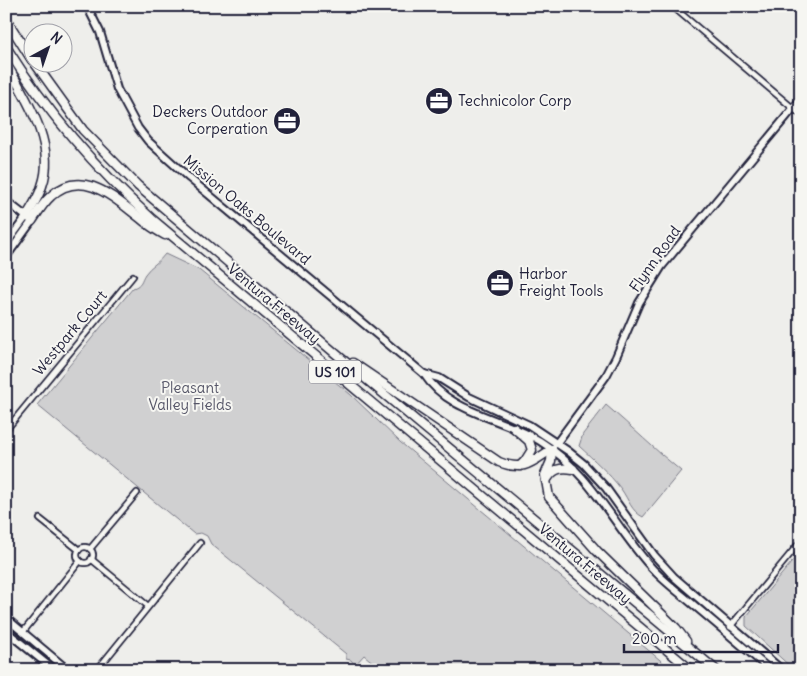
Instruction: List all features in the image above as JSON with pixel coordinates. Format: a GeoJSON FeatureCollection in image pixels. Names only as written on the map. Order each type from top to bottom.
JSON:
{"type":"FeatureCollection","features":[{"type":"Feature","properties":{"kind":"highway","name":"Ventura Freeway"},"geometry":{"type":"LineString","coordinates":[[6,19],[22,44]]}},
{"type":"Feature","properties":{"kind":"highway","name":"Ventura Freeway"},"geometry":{"type":"LineString","coordinates":[[6,47],[52,114],[95,165],[144,212],[691,670]]}},
{"type":"Feature","properties":{"kind":"highway"},"geometry":{"type":"LineString","coordinates":[[6,63],[40,128],[46,150],[47,161],[42,187],[29,219]]}},
{"type":"Feature","properties":{"kind":"highway","name":"Ventura Freeway"},"geometry":{"type":"LineString","coordinates":[[41,72],[83,130],[138,186],[319,340],[716,670]]}},
{"type":"Feature","properties":{"kind":"highway"},"geometry":{"type":"LineString","coordinates":[[29,219],[55,192],[69,186],[94,187],[107,192],[145,222],[199,259]]}},
{"type":"Feature","properties":{"kind":"highway"},"geometry":{"type":"LineString","coordinates":[[319,340],[499,462],[518,467],[533,462],[552,449]]}},
{"type":"Feature","properties":{"kind":"highway"},"geometry":{"type":"LineString","coordinates":[[514,428],[529,441],[532,450],[526,461],[518,467]]}},
{"type":"Feature","properties":{"kind":"highway"},"geometry":{"type":"LineString","coordinates":[[552,449],[551,461],[545,475],[549,497],[597,551],[676,628],[693,651]]}},
{"type":"Feature","properties":{"kind":"highway"},"geometry":{"type":"LineString","coordinates":[[545,483],[555,470],[573,469]]}},
{"type":"Feature","properties":{"kind":"main road","name":"Mission Oaks Boulevard"},"geometry":{"type":"LineString","coordinates":[[88,6],[100,32],[117,89],[138,128],[148,141],[188,178],[424,374],[431,385],[449,400],[514,428],[552,449],[601,500],[651,568],[770,670]]}},
{"type":"Feature","properties":{"kind":"main road","name":"Flynn Road"},"geometry":{"type":"LineString","coordinates":[[552,449],[606,376],[639,303],[662,266],[801,99]]}},
{"type":"Feature","properties":{"kind":"main road"},"geometry":{"type":"LineString","coordinates":[[6,201],[29,219]]}},
{"type":"Feature","properties":{"kind":"main road"},"geometry":{"type":"LineString","coordinates":[[6,244],[29,219]]}},
{"type":"Feature","properties":{"kind":"main road"},"geometry":{"type":"LineString","coordinates":[[6,257],[29,219]]}},
{"type":"Feature","properties":{"kind":"main road","name":"Mission Oaks Boulevard"},"geometry":{"type":"LineString","coordinates":[[424,374],[439,378],[469,397],[529,425],[558,442],[594,474],[617,502],[654,555],[674,577],[782,670]]}},
{"type":"Feature","properties":{"kind":"main road"},"geometry":{"type":"LineString","coordinates":[[6,618],[68,670]]}},
{"type":"Feature","properties":{"kind":"main road"},"geometry":{"type":"LineString","coordinates":[[6,631],[54,670]]}},
{"type":"Feature","properties":{"kind":"main road"},"geometry":{"type":"LineString","coordinates":[[759,660],[764,661],[775,670]]}},
{"type":"Feature","properties":{"kind":"street"},"geometry":{"type":"LineString","coordinates":[[672,6],[801,115]]}},
{"type":"Feature","properties":{"kind":"street","name":"Westpark Court"},"geometry":{"type":"LineString","coordinates":[[6,430],[133,276]]}},
{"type":"Feature","properties":{"kind":"street"},"geometry":{"type":"LineString","coordinates":[[90,549],[137,493]]}},
{"type":"Feature","properties":{"kind":"street"},"geometry":{"type":"LineString","coordinates":[[40,519],[78,550]]}},
{"type":"Feature","properties":{"kind":"street"},"geometry":{"type":"LineString","coordinates":[[726,632],[801,541]]}},
{"type":"Feature","properties":{"kind":"street"},"geometry":{"type":"LineString","coordinates":[[97,670],[200,543]]}},
{"type":"Feature","properties":{"kind":"street"},"geometry":{"type":"LineString","coordinates":[[78,550],[85,547],[90,549],[93,555],[91,559],[85,562],[80,561]]}},
{"type":"Feature","properties":{"kind":"street"},"geometry":{"type":"LineString","coordinates":[[78,550],[80,561]]}},
{"type":"Feature","properties":{"kind":"street"},"geometry":{"type":"LineString","coordinates":[[91,559],[148,606]]}},
{"type":"Feature","properties":{"kind":"street"},"geometry":{"type":"LineString","coordinates":[[23,632],[80,561]]}},
{"type":"Feature","properties":{"kind":"green space","name":"Pleasant Valley Fields"},"geometry":{"type":"Polygon","coordinates":[[[165,254],[199,270],[350,394],[400,442],[672,670],[382,670],[364,655],[355,665],[351,660],[346,659],[346,654],[211,544],[207,536],[201,533],[194,534],[37,405],[133,288],[140,284],[147,271],[165,254]]]}},
{"type":"Feature","properties":{"kind":"green space"},"geometry":{"type":"Polygon","coordinates":[[[606,405],[681,471],[643,517],[633,508],[611,477],[579,446],[583,434],[606,405]]]}},
{"type":"Feature","properties":{"kind":"green space"},"geometry":{"type":"Polygon","coordinates":[[[801,551],[801,670],[794,670],[746,626],[746,617],[801,551]]]}},
{"type":"Feature","properties":{"kind":"place","name":"Technicolor Corp"},"geometry":{"type":"Point","coordinates":[439,101]}},
{"type":"Feature","properties":{"kind":"place","name":"Deckers Outdoor Corperation"},"geometry":{"type":"Point","coordinates":[287,121]}},
{"type":"Feature","properties":{"kind":"place","name":"Harbor Freight Tools"},"geometry":{"type":"Point","coordinates":[500,283]}}]}
